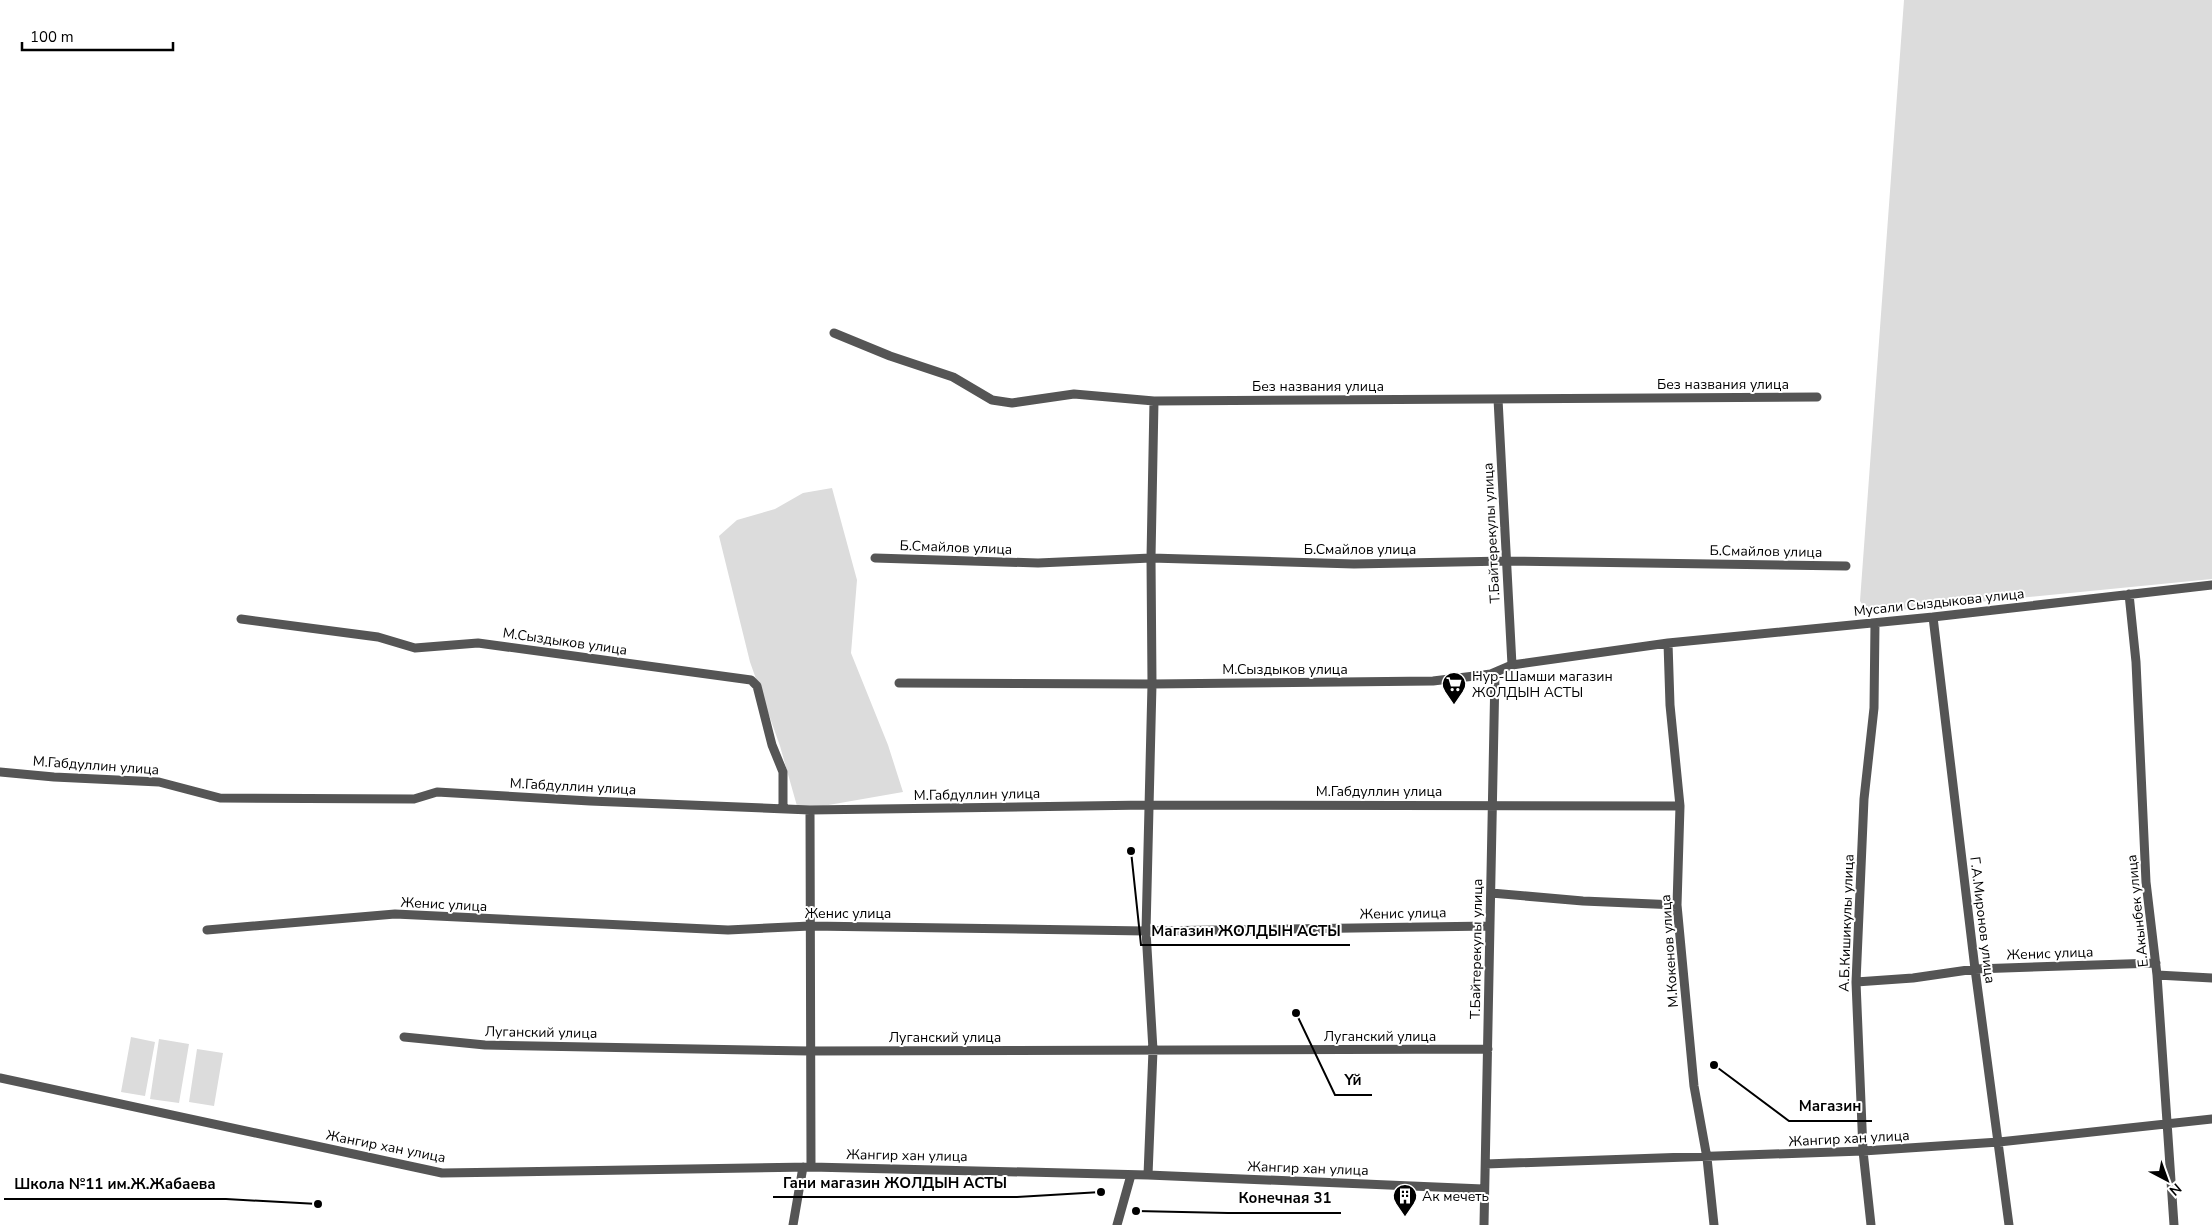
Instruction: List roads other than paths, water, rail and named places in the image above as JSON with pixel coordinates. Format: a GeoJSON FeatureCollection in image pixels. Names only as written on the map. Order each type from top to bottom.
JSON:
{"type":"FeatureCollection","features":[{"type":"Feature","properties":{"kind":"street","name":"Без названия улица"},"geometry":{"type":"LineString","coordinates":[[834,333],[890,356],[953,377],[992,400],[1012,403],[1074,394],[1154,401],[1817,398]]}},
{"type":"Feature","properties":{"kind":"street","name":"Т.Байтерекулы улица"},"geometry":{"type":"LineString","coordinates":[[1498,399],[1512,666]]}},
{"type":"Feature","properties":{"kind":"street"},"geometry":{"type":"LineString","coordinates":[[1148,1175],[1153,1050],[1146,931],[1147,805],[1152,684],[1151,558],[1154,401]]}},
{"type":"Feature","properties":{"kind":"street","name":"Б.Смайлов улица"},"geometry":{"type":"LineString","coordinates":[[876,558],[1038,563],[1151,558],[1354,564],[1506,561],[1846,566]]}},
{"type":"Feature","properties":{"kind":"street","name":"Мусали Сыздыкова улица"},"geometry":{"type":"LineString","coordinates":[[1668,643],[1933,617],[2212,585]]}},
{"type":"Feature","properties":{"kind":"street","name":"Е.Акынбек улица"},"geometry":{"type":"LineString","coordinates":[[2129,594],[2136,662],[2146,882],[2157,975],[2174,1225]]}},
{"type":"Feature","properties":{"kind":"street","name":"Г.А.Миронов улица"},"geometry":{"type":"LineString","coordinates":[[1933,617],[1975,969],[2009,1225]]}},
{"type":"Feature","properties":{"kind":"street","name":"М.Сыздыков улица"},"geometry":{"type":"LineString","coordinates":[[241,619],[378,637],[415,648],[478,643],[751,680],[757,686],[772,745],[783,772],[784,809]]}},
{"type":"Feature","properties":{"kind":"street","name":"А.Б.Кишикулы улица"},"geometry":{"type":"LineString","coordinates":[[1871,1225],[1863,1151],[1856,982],[1864,799],[1874,708],[1875,623]]}},
{"type":"Feature","properties":{"kind":"street","name":"М.Сыздыков улица"},"geometry":{"type":"LineString","coordinates":[[899,683],[1152,684],[1433,681],[1495,673],[1512,666],[1668,643]]}},
{"type":"Feature","properties":{"kind":"street","name":"М.Кокенов улица"},"geometry":{"type":"LineString","coordinates":[[1668,643],[1670,705],[1680,806],[1677,905],[1694,1086],[1707,1158],[1714,1225]]}},
{"type":"Feature","properties":{"kind":"street","name":"Т.Байтерекулы улица"},"geometry":{"type":"LineString","coordinates":[[1484,1225],[1483,1189],[1486,1164],[1495,673]]}},
{"type":"Feature","properties":{"kind":"street","name":"М.Габдуллин улица"},"geometry":{"type":"LineString","coordinates":[[0,772],[159,782],[220,798],[414,799],[436,792],[810,810],[1147,805],[1680,806]]}},
{"type":"Feature","properties":{"kind":"street"},"geometry":{"type":"LineString","coordinates":[[793,1225],[807,1167],[810,1051],[810,810]]}},
{"type":"Feature","properties":{"kind":"street"},"geometry":{"type":"LineString","coordinates":[[1491,893],[1583,901],[1677,905]]}},
{"type":"Feature","properties":{"kind":"street","name":"Женис улица"},"geometry":{"type":"LineString","coordinates":[[207,930],[395,914],[728,930],[810,926],[1146,931],[1490,926]]}},
{"type":"Feature","properties":{"kind":"street","name":"Женис улица"},"geometry":{"type":"LineString","coordinates":[[1856,982],[1913,978],[1975,969],[2156,963]]}},
{"type":"Feature","properties":{"kind":"street"},"geometry":{"type":"LineString","coordinates":[[2157,975],[2212,978]]}},
{"type":"Feature","properties":{"kind":"street","name":"Луганский улица"},"geometry":{"type":"LineString","coordinates":[[404,1037],[485,1045],[810,1051],[1488,1049]]}},
{"type":"Feature","properties":{"kind":"street","name":"Жангир хан улица"},"geometry":{"type":"LineString","coordinates":[[0,1078],[442,1173],[807,1167],[1148,1175],[1483,1189]]}},
{"type":"Feature","properties":{"kind":"street","name":"Жангир хан улица"},"geometry":{"type":"LineString","coordinates":[[1486,1164],[1707,1158],[1863,1151],[1999,1142],[2212,1119]]}},
{"type":"Feature","properties":{"kind":"street"},"geometry":{"type":"LineString","coordinates":[[1117,1225],[1131,1175]]}},
{"type":"Feature","properties":{"kind":"place","name":"Нур-Шамши магазин ЖОЛДЫН АСТЫ"},"geometry":{"type":"Point","coordinates":[1454,705]}},
{"type":"Feature","properties":{"kind":"place","name":"Магазин ЖОЛДЫН АСТЫ"},"geometry":{"type":"Point","coordinates":[1131,851]}},
{"type":"Feature","properties":{"kind":"place","name":"Үй"},"geometry":{"type":"Point","coordinates":[1296,1013]}},
{"type":"Feature","properties":{"kind":"place","name":"Магазин"},"geometry":{"type":"Point","coordinates":[1714,1065]}},
{"type":"Feature","properties":{"kind":"place","name":"Гани магазин ЖОЛДЫН АСТЫ"},"geometry":{"type":"Point","coordinates":[1101,1192]}},
{"type":"Feature","properties":{"kind":"place","name":"Школа №11 им.Ж.Жабаева"},"geometry":{"type":"Point","coordinates":[318,1204]}},
{"type":"Feature","properties":{"kind":"place","name":"Конечная 31"},"geometry":{"type":"Point","coordinates":[1136,1211]}},
{"type":"Feature","properties":{"kind":"place","name":"Ак мечеть"},"geometry":{"type":"Point","coordinates":[1405,1217]}}]}
